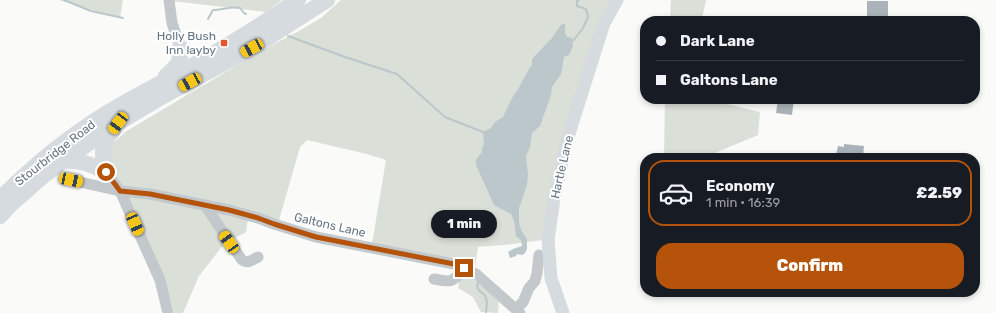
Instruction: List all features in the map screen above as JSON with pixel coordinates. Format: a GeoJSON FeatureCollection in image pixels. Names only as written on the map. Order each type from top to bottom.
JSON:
{"type":"FeatureCollection","features":[{"type":"Feature","properties":{"kind":"highway","name":"Stourbridge Road"},"geometry":{"type":"LineString","coordinates":[[0,198],[36,166],[84,128],[110,111],[207,57],[298,0]]}},
{"type":"Feature","properties":{"kind":"highway","name":"Stourbridge Road"},"geometry":{"type":"LineString","coordinates":[[0,216],[10,205],[42,177],[118,123],[165,95],[252,48],[327,0]]}},
{"type":"Feature","properties":{"kind":"highway"},"geometry":{"type":"LineString","coordinates":[[160,83],[178,66],[180,60],[180,47],[198,56],[207,57]]}},
{"type":"Feature","properties":{"kind":"highway"},"geometry":{"type":"LineString","coordinates":[[106,172],[103,159],[103,148],[109,135],[118,123]]}},
{"type":"Feature","properties":{"kind":"highway"},"geometry":{"type":"LineString","coordinates":[[63,161],[76,161],[89,164],[106,172]]}},
{"type":"Feature","properties":{"kind":"main road","name":"Hartle Lane"},"geometry":{"type":"LineString","coordinates":[[563,313],[551,278],[548,240],[553,206],[567,140],[604,23],[617,0]]}},
{"type":"Feature","properties":{"kind":"street"},"geometry":{"type":"LineString","coordinates":[[169,0],[172,23],[180,47]]}},
{"type":"Feature","properties":{"kind":"street"},"geometry":{"type":"LineString","coordinates":[[106,172],[120,191],[160,280],[168,313]]}},
{"type":"Feature","properties":{"kind":"street","name":"Galtons Lane"},"geometry":{"type":"LineString","coordinates":[[71,180],[120,191],[150,194],[229,210],[316,237],[459,265],[476,274],[518,311]]}},
{"type":"Feature","properties":{"kind":"street"},"geometry":{"type":"LineString","coordinates":[[206,206],[242,260],[249,262],[258,257]]}},
{"type":"Feature","properties":{"kind":"street"},"geometry":{"type":"LineString","coordinates":[[518,311],[529,288],[535,282],[539,255]]}},
{"type":"Feature","properties":{"kind":"street"},"geometry":{"type":"LineString","coordinates":[[434,279],[450,282],[456,278],[464,268]]}},
{"type":"Feature","properties":{"kind":"shaded area"},"geometry":{"type":"Polygon","coordinates":[[[59,0],[123,0],[120,18],[59,0]]]}},
{"type":"Feature","properties":{"kind":"shaded area"},"geometry":{"type":"Polygon","coordinates":[[[172,0],[282,0],[266,12],[172,0]]]}},
{"type":"Feature","properties":{"kind":"shaded area"},"geometry":{"type":"Polygon","coordinates":[[[341,0],[612,0],[569,115],[555,164],[543,240],[478,247],[475,267],[459,261],[372,244],[386,160],[307,140],[300,147],[279,220],[249,210],[246,232],[224,244],[199,276],[183,313],[174,313],[166,284],[123,188],[105,158],[108,148],[125,132],[261,51],[321,18],[341,0]]]}},
{"type":"Feature","properties":{"kind":"shaded area"},"geometry":{"type":"Polygon","coordinates":[[[671,0],[706,0],[703,16],[670,16],[671,0]]]}},
{"type":"Feature","properties":{"kind":"shaded area"},"geometry":{"type":"Polygon","coordinates":[[[565,23],[565,33],[567,37],[572,38],[573,46],[569,55],[564,57],[561,74],[552,87],[551,95],[540,126],[532,133],[530,147],[526,156],[528,174],[527,185],[519,208],[519,222],[521,230],[527,239],[527,249],[522,255],[517,254],[516,256],[510,258],[508,252],[522,246],[521,240],[516,236],[514,221],[511,214],[494,205],[476,165],[476,160],[482,152],[484,144],[483,132],[491,128],[495,122],[503,117],[512,98],[532,64],[532,59],[552,38],[561,25],[565,23]]]}},
{"type":"Feature","properties":{"kind":"shaded area"},"geometry":{"type":"Polygon","coordinates":[[[665,104],[727,104],[760,112],[758,135],[715,153],[664,153],[665,104]]]}},
{"type":"Feature","properties":{"kind":"shaded area"},"geometry":{"type":"Polygon","coordinates":[[[459,268],[499,300],[498,313],[481,312],[473,297],[458,288],[460,277],[459,268]]]}},
{"type":"Feature","properties":{"kind":"building"},"geometry":{"type":"Polygon","coordinates":[[[867,1],[888,1],[888,16],[867,16],[867,1]]]}},
{"type":"Feature","properties":{"kind":"building"},"geometry":{"type":"Polygon","coordinates":[[[777,104],[793,104],[792,115],[776,113],[777,104]]]}},
{"type":"Feature","properties":{"kind":"building"},"geometry":{"type":"Polygon","coordinates":[[[844,144],[864,146],[863,153],[836,153],[838,146],[844,147],[844,144]]]}},
{"type":"Feature","properties":{"kind":"waterway"},"geometry":{"type":"LineString","coordinates":[[64,0],[91,11],[123,18]]}},
{"type":"Feature","properties":{"kind":"waterway"},"geometry":{"type":"LineString","coordinates":[[573,41],[583,28],[588,17],[586,9],[577,6],[577,0],[579,0]]}},
{"type":"Feature","properties":{"kind":"waterway"},"geometry":{"type":"LineString","coordinates":[[208,19],[213,10],[220,9],[240,8],[246,14]]}},
{"type":"Feature","properties":{"kind":"waterway"},"geometry":{"type":"LineString","coordinates":[[288,36],[397,74],[445,117],[483,132]]}},
{"type":"Feature","properties":{"kind":"waterway"},"geometry":{"type":"LineString","coordinates":[[478,282],[478,288],[485,295],[487,302],[486,313]]}},
{"type":"Feature","properties":{"kind":"place","name":"Holly Bush Inn layby"},"geometry":{"type":"Point","coordinates":[224,43]}},
{"type":"Feature","properties":{"kind":"route"},"geometry":{"type":"LineString","coordinates":[[106,172],[120,191],[150,194],[229,210],[316,237],[459,265],[464,268]]}}]}
